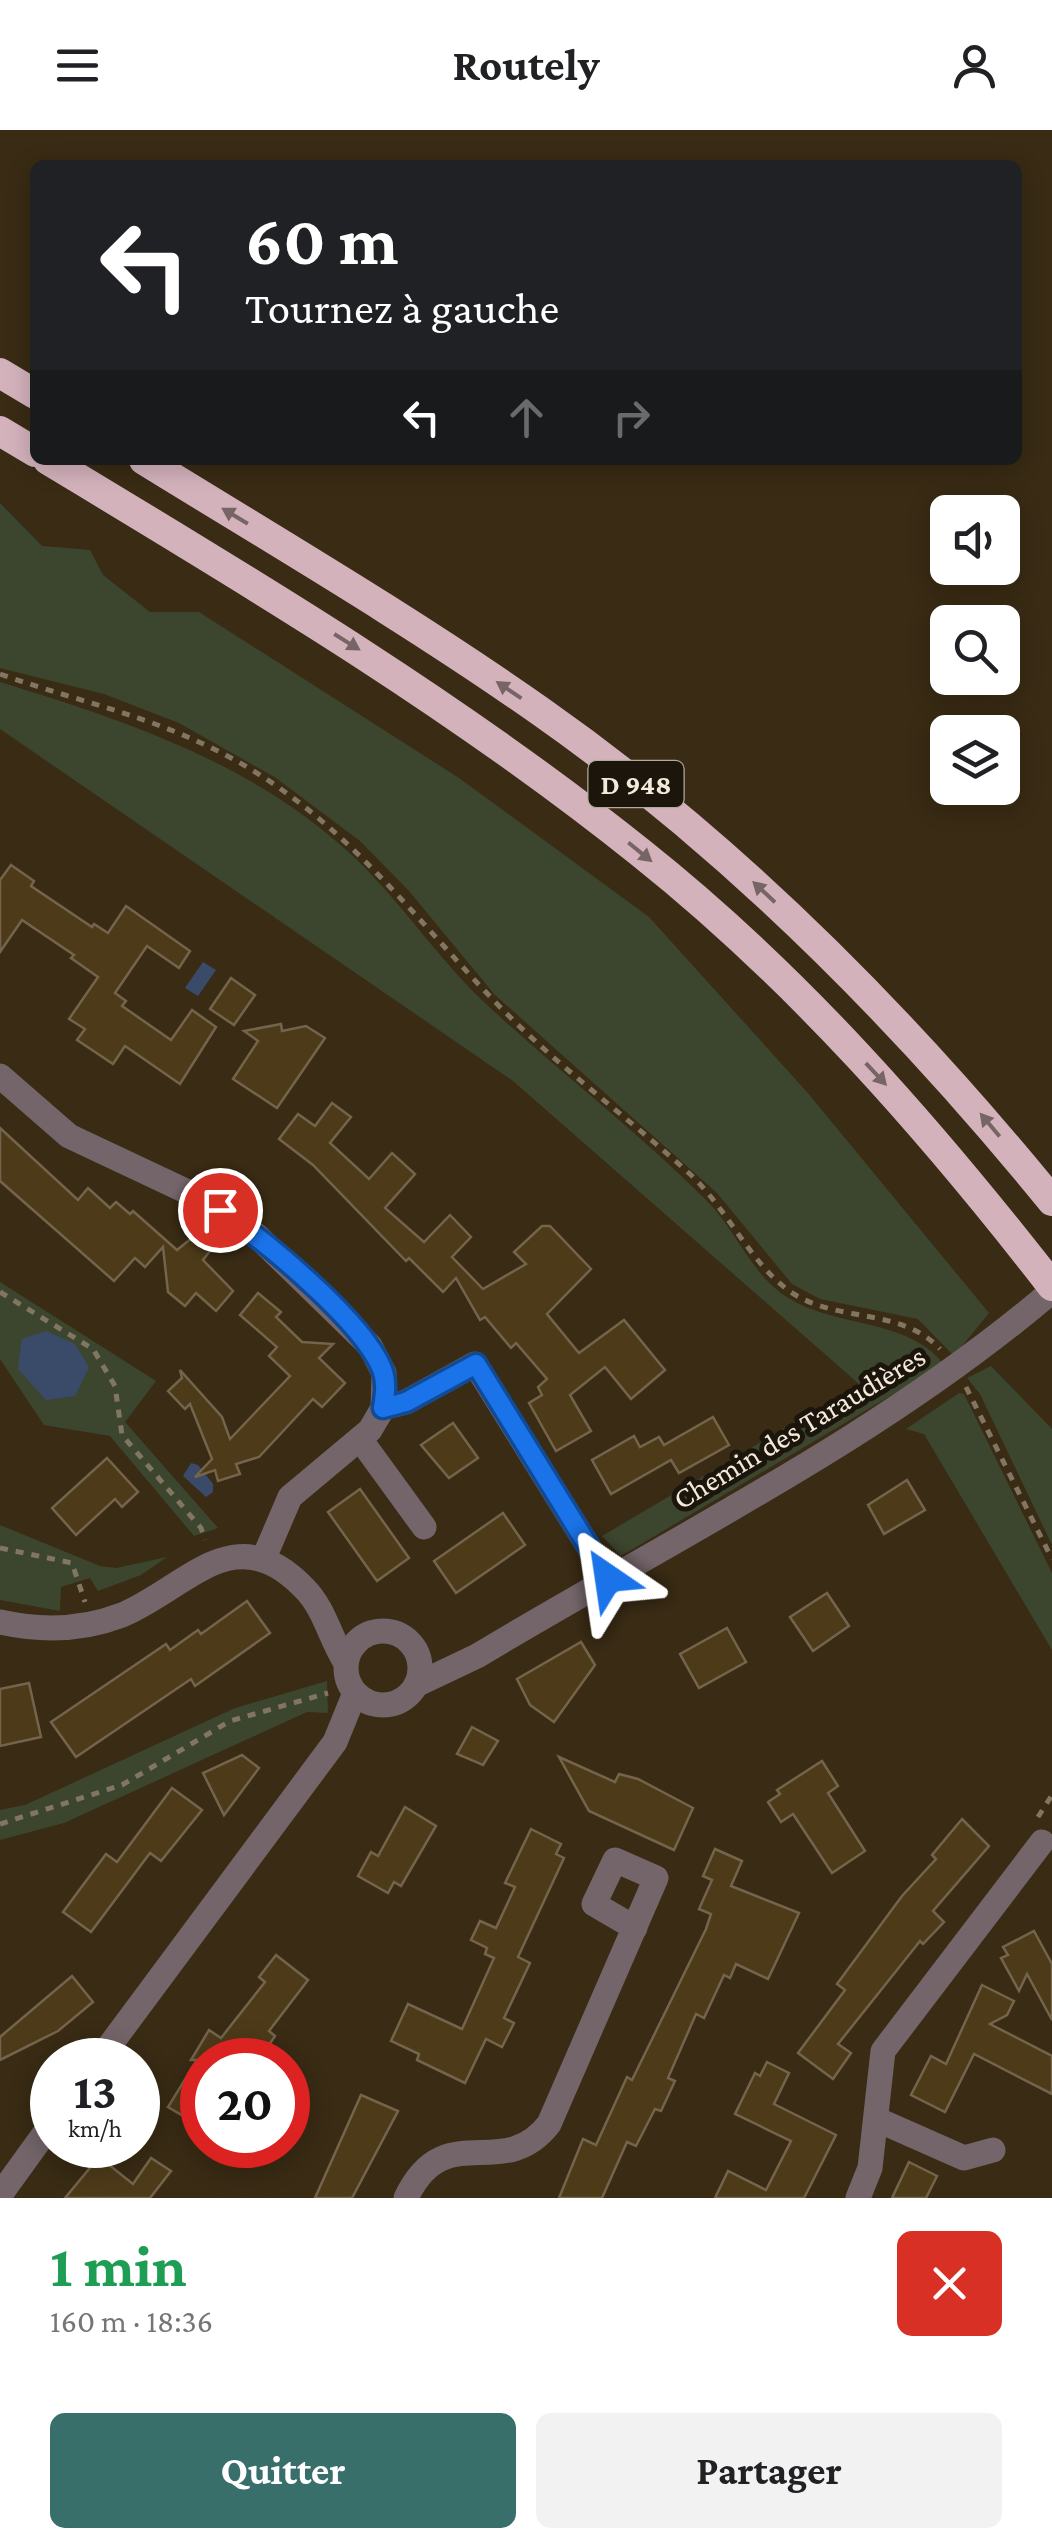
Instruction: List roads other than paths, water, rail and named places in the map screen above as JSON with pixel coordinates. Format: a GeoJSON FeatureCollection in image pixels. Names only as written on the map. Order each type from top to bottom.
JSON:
{"type":"FeatureCollection","features":[{"type":"Feature","properties":{"kind":"highway"},"geometry":{"type":"LineString","coordinates":[[0,374],[30,391]]}},
{"type":"Feature","properties":{"kind":"highway"},"geometry":{"type":"LineString","coordinates":[[0,431],[30,449]]}},
{"type":"Feature","properties":{"kind":"highway","name":"D 948"},"geometry":{"type":"LineString","coordinates":[[56,465],[388,668],[521,759],[645,855],[760,958],[874,1070],[978,1190],[1052,1288]]}},
{"type":"Feature","properties":{"kind":"highway","name":"D 948"},"geometry":{"type":"LineString","coordinates":[[152,465],[401,618],[542,712],[655,798],[847,970],[920,1045],[1052,1200]]}},
{"type":"Feature","properties":{"kind":"street"},"geometry":{"type":"LineString","coordinates":[[0,1076],[69,1136],[190,1193],[256,1235],[370,1346],[384,1373],[383,1408],[360,1439],[290,1498],[263,1560]]}},
{"type":"Feature","properties":{"kind":"street","name":"Chemin des Taraudières"},"geometry":{"type":"LineString","coordinates":[[416,1685],[464,1662],[880,1420],[956,1370],[1052,1288]]}},
{"type":"Feature","properties":{"kind":"street"},"geometry":{"type":"LineString","coordinates":[[383,1408],[406,1402],[476,1364],[608,1578]]}},
{"type":"Feature","properties":{"kind":"street"},"geometry":{"type":"LineString","coordinates":[[360,1439],[424,1527]]}},
{"type":"Feature","properties":{"kind":"street"},"geometry":{"type":"LineString","coordinates":[[0,1622],[46,1628],[93,1624],[142,1605],[212,1562],[242,1557],[263,1560],[288,1573],[322,1610],[351,1681],[370,1704],[389,1705]]}},
{"type":"Feature","properties":{"kind":"street"},"geometry":{"type":"LineString","coordinates":[[115,2038],[335,1742],[405,1698],[416,1685],[420,1668],[416,1653],[398,1634],[371,1633],[322,1610]]}},
{"type":"Feature","properties":{"kind":"street"},"geometry":{"type":"LineString","coordinates":[[335,1742],[356,1643],[371,1633]]}},
{"type":"Feature","properties":{"kind":"street"},"geometry":{"type":"LineString","coordinates":[[416,1653],[464,1662]]}},
{"type":"Feature","properties":{"kind":"street"},"geometry":{"type":"LineString","coordinates":[[858,2198],[870,2168],[883,2051],[1042,1842]]}},
{"type":"Feature","properties":{"kind":"street"},"geometry":{"type":"LineString","coordinates":[[406,2198],[418,2172],[434,2159],[517,2150],[534,2142],[550,2124],[635,1928]]}},
{"type":"Feature","properties":{"kind":"street"},"geometry":{"type":"LineString","coordinates":[[878,2120],[964,2158],[993,2150]]}},
{"type":"Feature","properties":{"kind":"street"},"geometry":{"type":"LineString","coordinates":[[0,2195],[30,2153]]}},
{"type":"Feature","properties":{"kind":"water"},"geometry":{"type":"Polygon","coordinates":[[[203,962],[216,970],[198,996],[185,988],[203,962]]]}},
{"type":"Feature","properties":{"kind":"water"},"geometry":{"type":"Polygon","coordinates":[[[46,1331],[75,1344],[89,1367],[75,1396],[46,1400],[18,1369],[22,1339],[46,1331]]]}},
{"type":"Feature","properties":{"kind":"water"},"geometry":{"type":"Polygon","coordinates":[[[191,1463],[198,1465],[213,1484],[213,1492],[206,1497],[183,1476],[191,1463]]]}}]}
